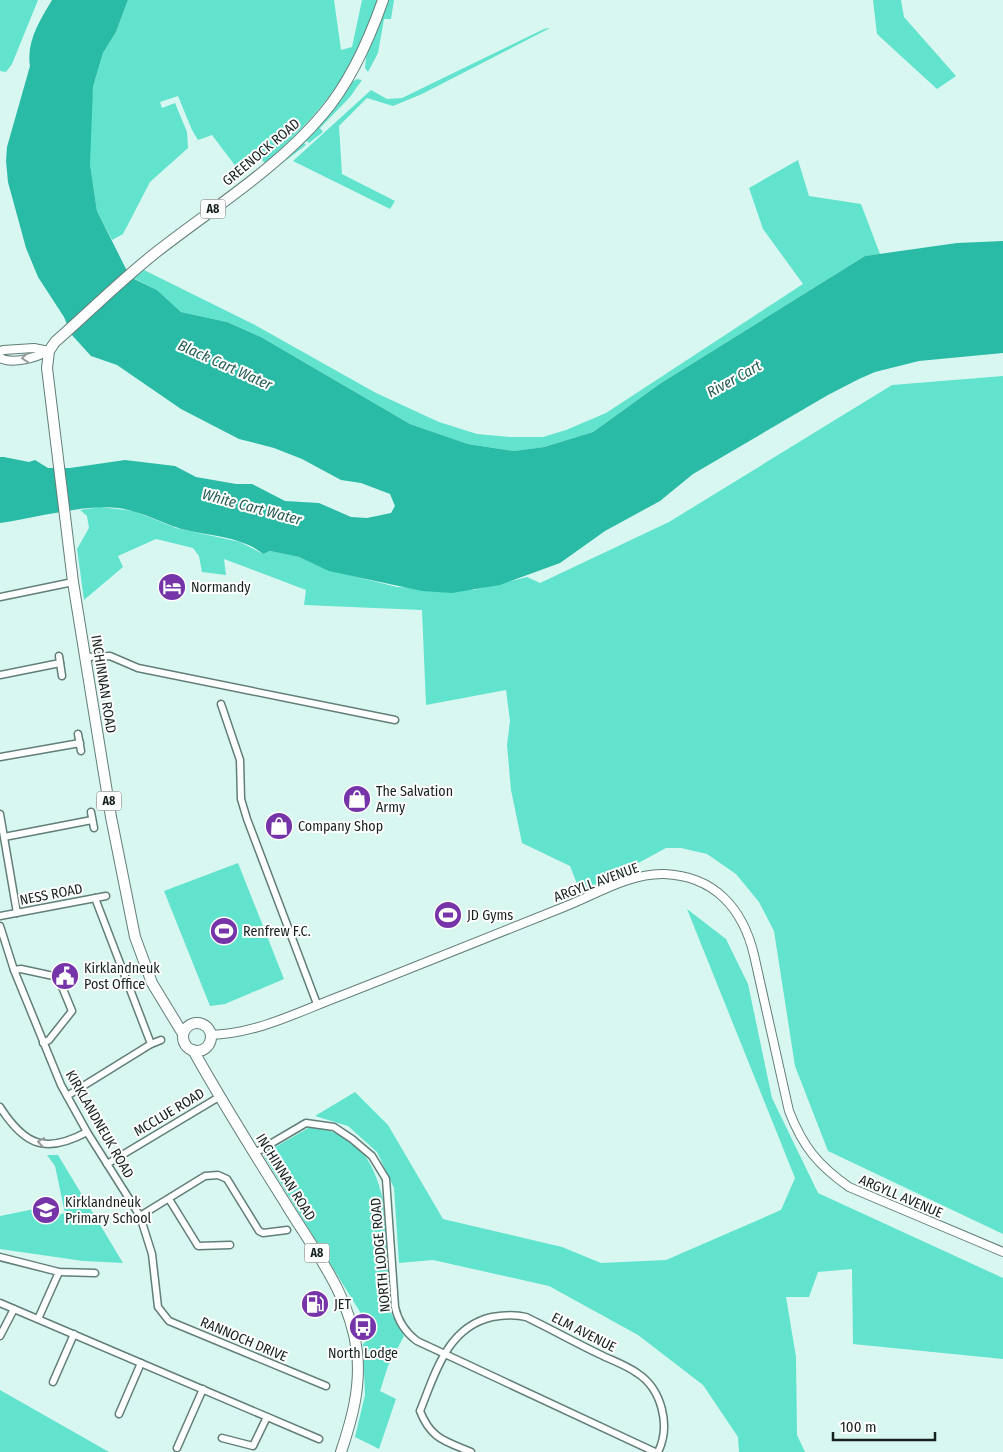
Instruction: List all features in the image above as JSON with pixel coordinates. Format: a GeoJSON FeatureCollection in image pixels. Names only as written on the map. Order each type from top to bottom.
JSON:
{"type":"FeatureCollection","features":[{"type":"Feature","properties":{"kind":"main road","name":"GREENOCK ROAD"},"geometry":{"type":"LineString","coordinates":[[49,351],[59,339],[140,266],[262,171],[298,141],[318,120],[354,68],[373,30],[383,0]]}},
{"type":"Feature","properties":{"kind":"main road","name":"INCHINNAN ROAD"},"geometry":{"type":"LineString","coordinates":[[49,351],[47,368],[73,582],[111,817],[134,936],[149,978],[183,1034]]}},
{"type":"Feature","properties":{"kind":"main road","name":"INCHINNAN ROAD"},"geometry":{"type":"LineString","coordinates":[[170,1012],[191,1024]]}},
{"type":"Feature","properties":{"kind":"main road"},"geometry":{"type":"LineString","coordinates":[[191,1024],[204,1025],[210,1035],[208,1045],[198,1050],[186,1045],[183,1034],[191,1024]]}},
{"type":"Feature","properties":{"kind":"main road","name":"INCHINNAN ROAD"},"geometry":{"type":"LineString","coordinates":[[198,1050],[201,1063],[219,1096],[333,1280],[349,1314],[356,1340],[358,1364],[356,1396],[349,1428],[341,1452]]}},
{"type":"Feature","properties":{"kind":"street"},"geometry":{"type":"LineString","coordinates":[[0,352],[2,350],[34,348],[49,351]]}},
{"type":"Feature","properties":{"kind":"street"},"geometry":{"type":"LineString","coordinates":[[0,358],[4,360],[35,358],[49,351]]}},
{"type":"Feature","properties":{"kind":"street"},"geometry":{"type":"LineString","coordinates":[[0,597],[73,582]]}},
{"type":"Feature","properties":{"kind":"street"},"geometry":{"type":"LineString","coordinates":[[59,656],[62,676]]}},
{"type":"Feature","properties":{"kind":"street"},"geometry":{"type":"LineString","coordinates":[[86,657],[110,656],[147,670],[395,720]]}},
{"type":"Feature","properties":{"kind":"street"},"geometry":{"type":"LineString","coordinates":[[0,675],[60,663]]}},
{"type":"Feature","properties":{"kind":"street"},"geometry":{"type":"LineString","coordinates":[[221,704],[240,760],[241,799],[246,819],[318,1004]]}},
{"type":"Feature","properties":{"kind":"street"},"geometry":{"type":"LineString","coordinates":[[78,734],[81,751]]}},
{"type":"Feature","properties":{"kind":"street"},"geometry":{"type":"LineString","coordinates":[[0,757],[80,743]]}},
{"type":"Feature","properties":{"kind":"street"},"geometry":{"type":"LineString","coordinates":[[91,812],[94,828]]}},
{"type":"Feature","properties":{"kind":"street"},"geometry":{"type":"LineString","coordinates":[[0,814],[18,913]]}},
{"type":"Feature","properties":{"kind":"street"},"geometry":{"type":"LineString","coordinates":[[4,836],[92,820]]}},
{"type":"Feature","properties":{"kind":"street","name":"ARGYLL AVENUE"},"geometry":{"type":"LineString","coordinates":[[210,1035],[252,1030],[627,881],[662,874],[678,875],[707,885],[725,898],[740,916],[749,935],[789,1111],[798,1135],[810,1153],[830,1173],[849,1187],[1003,1252]]}},
{"type":"Feature","properties":{"kind":"street","name":"NESS ROAD"},"geometry":{"type":"LineString","coordinates":[[0,916],[106,896]]}},
{"type":"Feature","properties":{"kind":"street"},"geometry":{"type":"LineString","coordinates":[[95,898],[150,1044]]}},
{"type":"Feature","properties":{"kind":"street","name":"KIRKLANDNEUK ROAD"},"geometry":{"type":"LineString","coordinates":[[0,926],[14,970],[43,1043],[67,1096],[87,1132],[140,1216],[152,1254],[158,1307]]}},
{"type":"Feature","properties":{"kind":"street"},"geometry":{"type":"LineString","coordinates":[[14,970],[22,969],[58,977],[72,1011],[49,1040],[43,1043]]}},
{"type":"Feature","properties":{"kind":"street"},"geometry":{"type":"LineString","coordinates":[[67,1096],[150,1044],[161,1040]]}},
{"type":"Feature","properties":{"kind":"street","name":"MCCLUE ROAD"},"geometry":{"type":"LineString","coordinates":[[107,1164],[219,1096]]}},
{"type":"Feature","properties":{"kind":"street"},"geometry":{"type":"LineString","coordinates":[[0,1108],[15,1129],[33,1141],[61,1144],[87,1132]]}},
{"type":"Feature","properties":{"kind":"street","name":"NORTH LODGE ROAD"},"geometry":{"type":"LineString","coordinates":[[254,1153],[306,1123],[334,1127],[352,1139],[372,1156],[386,1180],[397,1316],[409,1335],[417,1341],[656,1452]]}},
{"type":"Feature","properties":{"kind":"street"},"geometry":{"type":"LineString","coordinates":[[140,1216],[205,1176],[218,1175],[227,1179],[259,1230],[263,1233],[287,1230]]}},
{"type":"Feature","properties":{"kind":"street"},"geometry":{"type":"LineString","coordinates":[[169,1199],[198,1246],[230,1244]]}},
{"type":"Feature","properties":{"kind":"street"},"geometry":{"type":"LineString","coordinates":[[0,1257],[59,1272],[95,1273]]}},
{"type":"Feature","properties":{"kind":"street"},"geometry":{"type":"LineString","coordinates":[[38,1319],[59,1272]]}},
{"type":"Feature","properties":{"kind":"street"},"geometry":{"type":"LineString","coordinates":[[0,1303],[319,1439]]}},
{"type":"Feature","properties":{"kind":"street","name":"RANNOCH DRIVE"},"geometry":{"type":"LineString","coordinates":[[158,1307],[169,1321],[326,1386]]}},
{"type":"Feature","properties":{"kind":"street"},"geometry":{"type":"LineString","coordinates":[[0,1336],[14,1309]]}},
{"type":"Feature","properties":{"kind":"street","name":"ELM AVENUE"},"geometry":{"type":"LineString","coordinates":[[471,1452],[435,1437],[426,1426],[420,1411],[445,1353],[461,1332],[477,1321],[504,1315],[526,1317],[638,1373],[654,1391],[663,1415],[663,1442],[656,1452]]}},
{"type":"Feature","properties":{"kind":"street"},"geometry":{"type":"LineString","coordinates":[[53,1382],[74,1334]]}},
{"type":"Feature","properties":{"kind":"street"},"geometry":{"type":"LineString","coordinates":[[119,1414],[141,1363]]}},
{"type":"Feature","properties":{"kind":"street"},"geometry":{"type":"LineString","coordinates":[[177,1448],[203,1389]]}},
{"type":"Feature","properties":{"kind":"street"},"geometry":{"type":"LineString","coordinates":[[222,1438],[253,1446],[267,1416]]}},
{"type":"Feature","properties":{"kind":"shaded area"},"geometry":{"type":"Polygon","coordinates":[[[0,0],[38,0],[12,64],[6,72],[0,71],[0,0]]]}},
{"type":"Feature","properties":{"kind":"shaded area"},"geometry":{"type":"Polygon","coordinates":[[[128,0],[334,0],[341,50],[352,47],[362,0],[377,0],[370,24],[360,47],[334,90],[284,146],[265,163],[261,159],[243,176],[212,135],[198,140],[178,96],[160,102],[162,108],[175,103],[187,132],[188,148],[150,182],[123,234],[112,240],[97,211],[90,164],[90,117],[93,87],[103,53],[116,32],[128,0]]]}},
{"type":"Feature","properties":{"kind":"shaded area"},"geometry":{"type":"Polygon","coordinates":[[[388,0],[394,0],[391,19],[384,19],[378,53],[368,72],[365,68],[366,57],[388,0]]]}},
{"type":"Feature","properties":{"kind":"shaded area"},"geometry":{"type":"Polygon","coordinates":[[[873,0],[901,0],[904,17],[956,76],[937,89],[877,34],[873,0]]]}},
{"type":"Feature","properties":{"kind":"shaded area"},"geometry":{"type":"Polygon","coordinates":[[[550,28],[422,94],[393,106],[367,98],[339,126],[342,174],[395,201],[390,209],[293,161],[371,90],[387,99],[402,98],[544,29],[550,28]]]}},
{"type":"Feature","properties":{"kind":"shaded area"},"geometry":{"type":"Polygon","coordinates":[[[357,79],[362,80],[350,97],[320,128],[323,132],[309,143],[307,141],[304,143],[306,145],[273,170],[319,126],[352,82],[357,79]]]}},
{"type":"Feature","properties":{"kind":"shaded area"},"geometry":{"type":"Polygon","coordinates":[[[798,160],[809,196],[861,204],[880,254],[865,256],[661,383],[593,432],[544,447],[514,451],[468,444],[410,424],[261,337],[227,322],[181,312],[157,290],[133,278],[144,270],[255,325],[376,393],[439,422],[477,434],[543,437],[566,430],[606,413],[803,284],[763,229],[749,188],[798,160]]]}},
{"type":"Feature","properties":{"kind":"shaded area"},"geometry":{"type":"Polygon","coordinates":[[[1003,376],[1003,1234],[828,1151],[795,1066],[774,931],[759,902],[736,874],[707,854],[681,848],[666,848],[581,894],[570,866],[522,843],[511,790],[507,745],[510,721],[506,690],[426,705],[422,610],[304,605],[306,590],[224,559],[226,575],[202,572],[199,556],[193,548],[156,539],[118,556],[123,567],[84,600],[77,549],[89,528],[87,516],[80,510],[100,507],[134,511],[176,528],[240,542],[263,554],[270,551],[299,557],[329,570],[397,587],[474,590],[527,577],[540,583],[669,522],[892,385],[1003,376]]]}},
{"type":"Feature","properties":{"kind":"shaded area","name":"Renfrew F.C."},"geometry":{"type":"Polygon","coordinates":[[[238,863],[284,979],[225,1004],[210,1006],[164,891],[238,863]]]}},
{"type":"Feature","properties":{"kind":"shaded area"},"geometry":{"type":"Polygon","coordinates":[[[687,909],[726,939],[748,984],[772,1098],[818,1193],[1003,1278],[1003,1359],[853,1344],[852,1269],[818,1272],[809,1297],[786,1297],[796,1357],[797,1435],[805,1452],[739,1452],[738,1437],[703,1385],[638,1335],[549,1286],[433,1260],[399,1263],[394,1188],[377,1152],[348,1126],[315,1116],[355,1092],[388,1125],[443,1219],[562,1247],[601,1263],[666,1260],[781,1210],[795,1178],[687,909]]]}},
{"type":"Feature","properties":{"kind":"shaded area"},"geometry":{"type":"Polygon","coordinates":[[[310,1127],[339,1134],[360,1149],[374,1171],[383,1200],[391,1313],[404,1336],[388,1366],[380,1391],[396,1399],[379,1449],[355,1437],[365,1395],[363,1344],[366,1341],[360,1312],[264,1156],[272,1149],[310,1127]]]}},
{"type":"Feature","properties":{"kind":"shaded area"},"geometry":{"type":"Polygon","coordinates":[[[47,1155],[58,1155],[123,1263],[83,1261],[0,1249],[0,1216],[39,1208],[41,1219],[65,1213],[55,1166],[47,1155]]]}},
{"type":"Feature","properties":{"kind":"shaded area"},"geometry":{"type":"Polygon","coordinates":[[[0,1390],[109,1452],[0,1452],[0,1390]]]}},
{"type":"Feature","properties":{"kind":"water"},"geometry":{"type":"Polygon","coordinates":[[[52,0],[128,0],[116,32],[103,53],[93,87],[90,164],[97,211],[130,277],[157,290],[181,312],[227,322],[261,337],[410,424],[468,444],[514,451],[544,447],[593,432],[661,383],[865,256],[957,243],[1003,241],[1003,353],[919,361],[875,372],[859,379],[828,395],[693,474],[660,501],[605,531],[560,563],[500,585],[452,593],[422,591],[329,571],[299,557],[270,551],[263,554],[238,541],[181,529],[137,512],[118,508],[90,508],[0,523],[0,457],[29,462],[35,460],[48,468],[70,468],[125,460],[175,466],[196,477],[236,484],[252,484],[285,501],[319,503],[351,517],[367,518],[391,513],[395,506],[390,494],[361,483],[341,480],[302,459],[274,448],[239,439],[181,409],[117,365],[91,356],[71,334],[64,317],[38,277],[26,248],[8,182],[6,161],[7,147],[30,66],[29,57],[32,40],[52,0]]]}},
{"type":"Feature","properties":{"kind":"place","name":"Normandy"},"geometry":{"type":"Point","coordinates":[172,587]}},
{"type":"Feature","properties":{"kind":"place","name":"The Salvation Army"},"geometry":{"type":"Point","coordinates":[357,799]}},
{"type":"Feature","properties":{"kind":"place","name":"Company Shop"},"geometry":{"type":"Point","coordinates":[279,826]}},
{"type":"Feature","properties":{"kind":"place","name":"JD Gyms"},"geometry":{"type":"Point","coordinates":[448,915]}},
{"type":"Feature","properties":{"kind":"place","name":"Renfrew F.C."},"geometry":{"type":"Point","coordinates":[224,931]}},
{"type":"Feature","properties":{"kind":"place","name":"Kirklandneuk Post Office"},"geometry":{"type":"Point","coordinates":[65,976]}},
{"type":"Feature","properties":{"kind":"place","name":"Kirklandneuk Primary School"},"geometry":{"type":"Point","coordinates":[46,1210]}},
{"type":"Feature","properties":{"kind":"place","name":"JET"},"geometry":{"type":"Point","coordinates":[315,1304]}},
{"type":"Feature","properties":{"kind":"place","name":"North Lodge"},"geometry":{"type":"Point","coordinates":[363,1327]}},
{"type":"Feature","properties":{"kind":"water label","name":"Black Cart Water"},"geometry":{"type":"Point","coordinates":[225,365]}},
{"type":"Feature","properties":{"kind":"water label","name":"River Cart"},"geometry":{"type":"Point","coordinates":[734,379]}},
{"type":"Feature","properties":{"kind":"water label","name":"White Cart Water"},"geometry":{"type":"Point","coordinates":[252,507]}}]}
